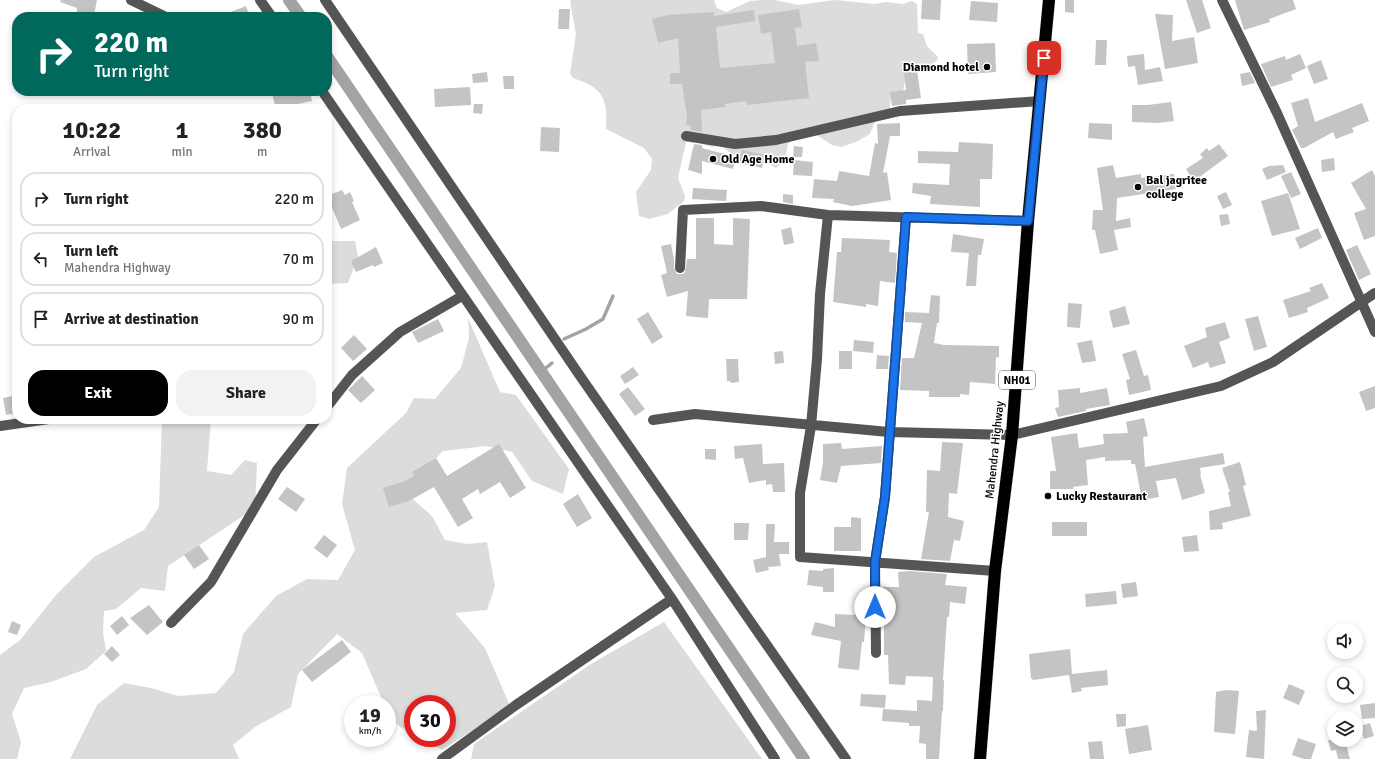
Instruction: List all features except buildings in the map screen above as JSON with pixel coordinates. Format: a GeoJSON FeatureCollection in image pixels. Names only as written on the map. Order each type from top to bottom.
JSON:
{"type":"FeatureCollection","features":[{"type":"Feature","properties":{"kind":"highway","name":"Mahendra Highway"},"geometry":{"type":"LineString","coordinates":[[980,759],[995,571],[1012,435],[1028,221],[1049,0]]}},
{"type":"Feature","properties":{"kind":"street"},"geometry":{"type":"LineString","coordinates":[[131,0],[156,12]]}},
{"type":"Feature","properties":{"kind":"street"},"geometry":{"type":"LineString","coordinates":[[260,0],[268,12]]}},
{"type":"Feature","properties":{"kind":"street"},"geometry":{"type":"LineString","coordinates":[[325,0],[578,373],[846,759]]}},
{"type":"Feature","properties":{"kind":"street"},"geometry":{"type":"LineString","coordinates":[[1222,0],[1277,113],[1363,301],[1375,332]]}},
{"type":"Feature","properties":{"kind":"street"},"geometry":{"type":"LineString","coordinates":[[686,136],[735,144],[776,140],[900,111],[1040,101]]}},
{"type":"Feature","properties":{"kind":"street"},"geometry":{"type":"LineString","coordinates":[[332,106],[672,599],[775,759]]}},
{"type":"Feature","properties":{"kind":"street"},"geometry":{"type":"LineString","coordinates":[[680,268],[683,210],[761,206],[828,214],[1028,221]]}},
{"type":"Feature","properties":{"kind":"street"},"geometry":{"type":"LineString","coordinates":[[828,214],[820,294],[817,359],[811,426],[800,493],[800,557],[995,571]]}},
{"type":"Feature","properties":{"kind":"street"},"geometry":{"type":"LineString","coordinates":[[876,653],[875,562],[885,497],[906,217]]}},
{"type":"Feature","properties":{"kind":"street"},"geometry":{"type":"LineString","coordinates":[[653,420],[695,414],[811,426],[889,432],[1012,435],[1221,386],[1273,362],[1375,294]]}},
{"type":"Feature","properties":{"kind":"street"},"geometry":{"type":"LineString","coordinates":[[332,401],[352,375],[400,332],[462,296]]}},
{"type":"Feature","properties":{"kind":"street"},"geometry":{"type":"LineString","coordinates":[[0,426],[14,424]]}},
{"type":"Feature","properties":{"kind":"street"},"geometry":{"type":"LineString","coordinates":[[171,623],[210,582],[277,470],[313,424]]}},
{"type":"Feature","properties":{"kind":"street"},"geometry":{"type":"LineString","coordinates":[[442,759],[516,705],[672,599]]}},
{"type":"Feature","properties":{"kind":"shaded area"},"geometry":{"type":"Polygon","coordinates":[[[571,0],[714,0],[717,8],[726,12],[750,1],[763,0],[775,0],[798,5],[835,0],[875,4],[885,2],[903,4],[912,1],[917,4],[918,33],[923,34],[927,46],[938,57],[937,61],[926,66],[912,67],[906,76],[903,91],[891,96],[889,116],[876,118],[870,134],[856,142],[841,147],[832,145],[815,134],[795,138],[788,144],[785,160],[776,168],[766,164],[744,161],[714,140],[711,144],[716,148],[698,143],[686,142],[678,178],[685,196],[684,201],[668,214],[649,219],[639,216],[636,192],[651,170],[652,159],[644,148],[606,129],[606,109],[602,96],[597,90],[573,78],[570,74],[576,34],[570,2],[571,0]]]}},
{"type":"Feature","properties":{"kind":"shaded area"},"geometry":{"type":"Polygon","coordinates":[[[332,241],[355,241],[358,257],[348,283],[332,284],[332,241]]]}},
{"type":"Feature","properties":{"kind":"shaded area"},"geometry":{"type":"Polygon","coordinates":[[[468,318],[500,392],[516,395],[569,469],[563,494],[532,481],[512,452],[486,446],[443,451],[425,470],[405,485],[414,500],[432,516],[445,540],[467,544],[487,542],[495,586],[487,610],[455,613],[485,648],[510,706],[456,741],[456,695],[404,695],[404,729],[396,724],[396,695],[380,695],[362,653],[337,634],[298,674],[291,707],[255,727],[233,745],[239,759],[70,759],[97,705],[124,683],[151,688],[178,696],[216,693],[234,672],[243,634],[276,596],[307,579],[338,580],[355,550],[342,504],[347,468],[406,413],[414,398],[435,399],[461,368],[469,338],[468,318]]]}},
{"type":"Feature","properties":{"kind":"shaded area"},"geometry":{"type":"Polygon","coordinates":[[[162,424],[211,424],[207,471],[231,475],[245,460],[257,463],[255,508],[168,566],[165,591],[141,588],[116,609],[104,611],[103,632],[106,651],[86,669],[51,682],[24,688],[12,714],[21,742],[17,759],[0,759],[0,655],[20,640],[56,595],[94,557],[144,530],[159,507],[162,424]]]}},
{"type":"Feature","properties":{"kind":"shaded area"},"geometry":{"type":"Polygon","coordinates":[[[664,622],[762,759],[471,759],[474,744],[591,664],[664,622]]]}},
{"type":"Feature","properties":{"kind":"shaded area"},"geometry":{"type":"Polygon","coordinates":[[[436,747],[447,747],[442,750],[436,747]]]}},
{"type":"Feature","properties":{"kind":"waterway"},"geometry":{"type":"LineString","coordinates":[[289,0],[297,12]]}},
{"type":"Feature","properties":{"kind":"waterway"},"geometry":{"type":"LineString","coordinates":[[332,63],[804,759]]}},
{"type":"Feature","properties":{"kind":"waterway"},"geometry":{"type":"LineString","coordinates":[[564,339],[603,319],[613,296]]}},
{"type":"Feature","properties":{"kind":"waterway"},"geometry":{"type":"LineString","coordinates":[[541,372],[552,363]]}},
{"type":"Feature","properties":{"kind":"place","name":"Diamond hotel"},"geometry":{"type":"Point","coordinates":[987,67]}},
{"type":"Feature","properties":{"kind":"place","name":"Old Age Home"},"geometry":{"type":"Point","coordinates":[713,159]}},
{"type":"Feature","properties":{"kind":"place","name":"Bal jagritee college"},"geometry":{"type":"Point","coordinates":[1138,187]}},
{"type":"Feature","properties":{"kind":"place","name":"Lucky Restaurant"},"geometry":{"type":"Point","coordinates":[1048,496]}},
{"type":"Feature","properties":{"kind":"route"},"geometry":{"type":"LineString","coordinates":[[875,607],[875,562],[885,497],[906,217],[1028,221],[1044,58]]}}]}
